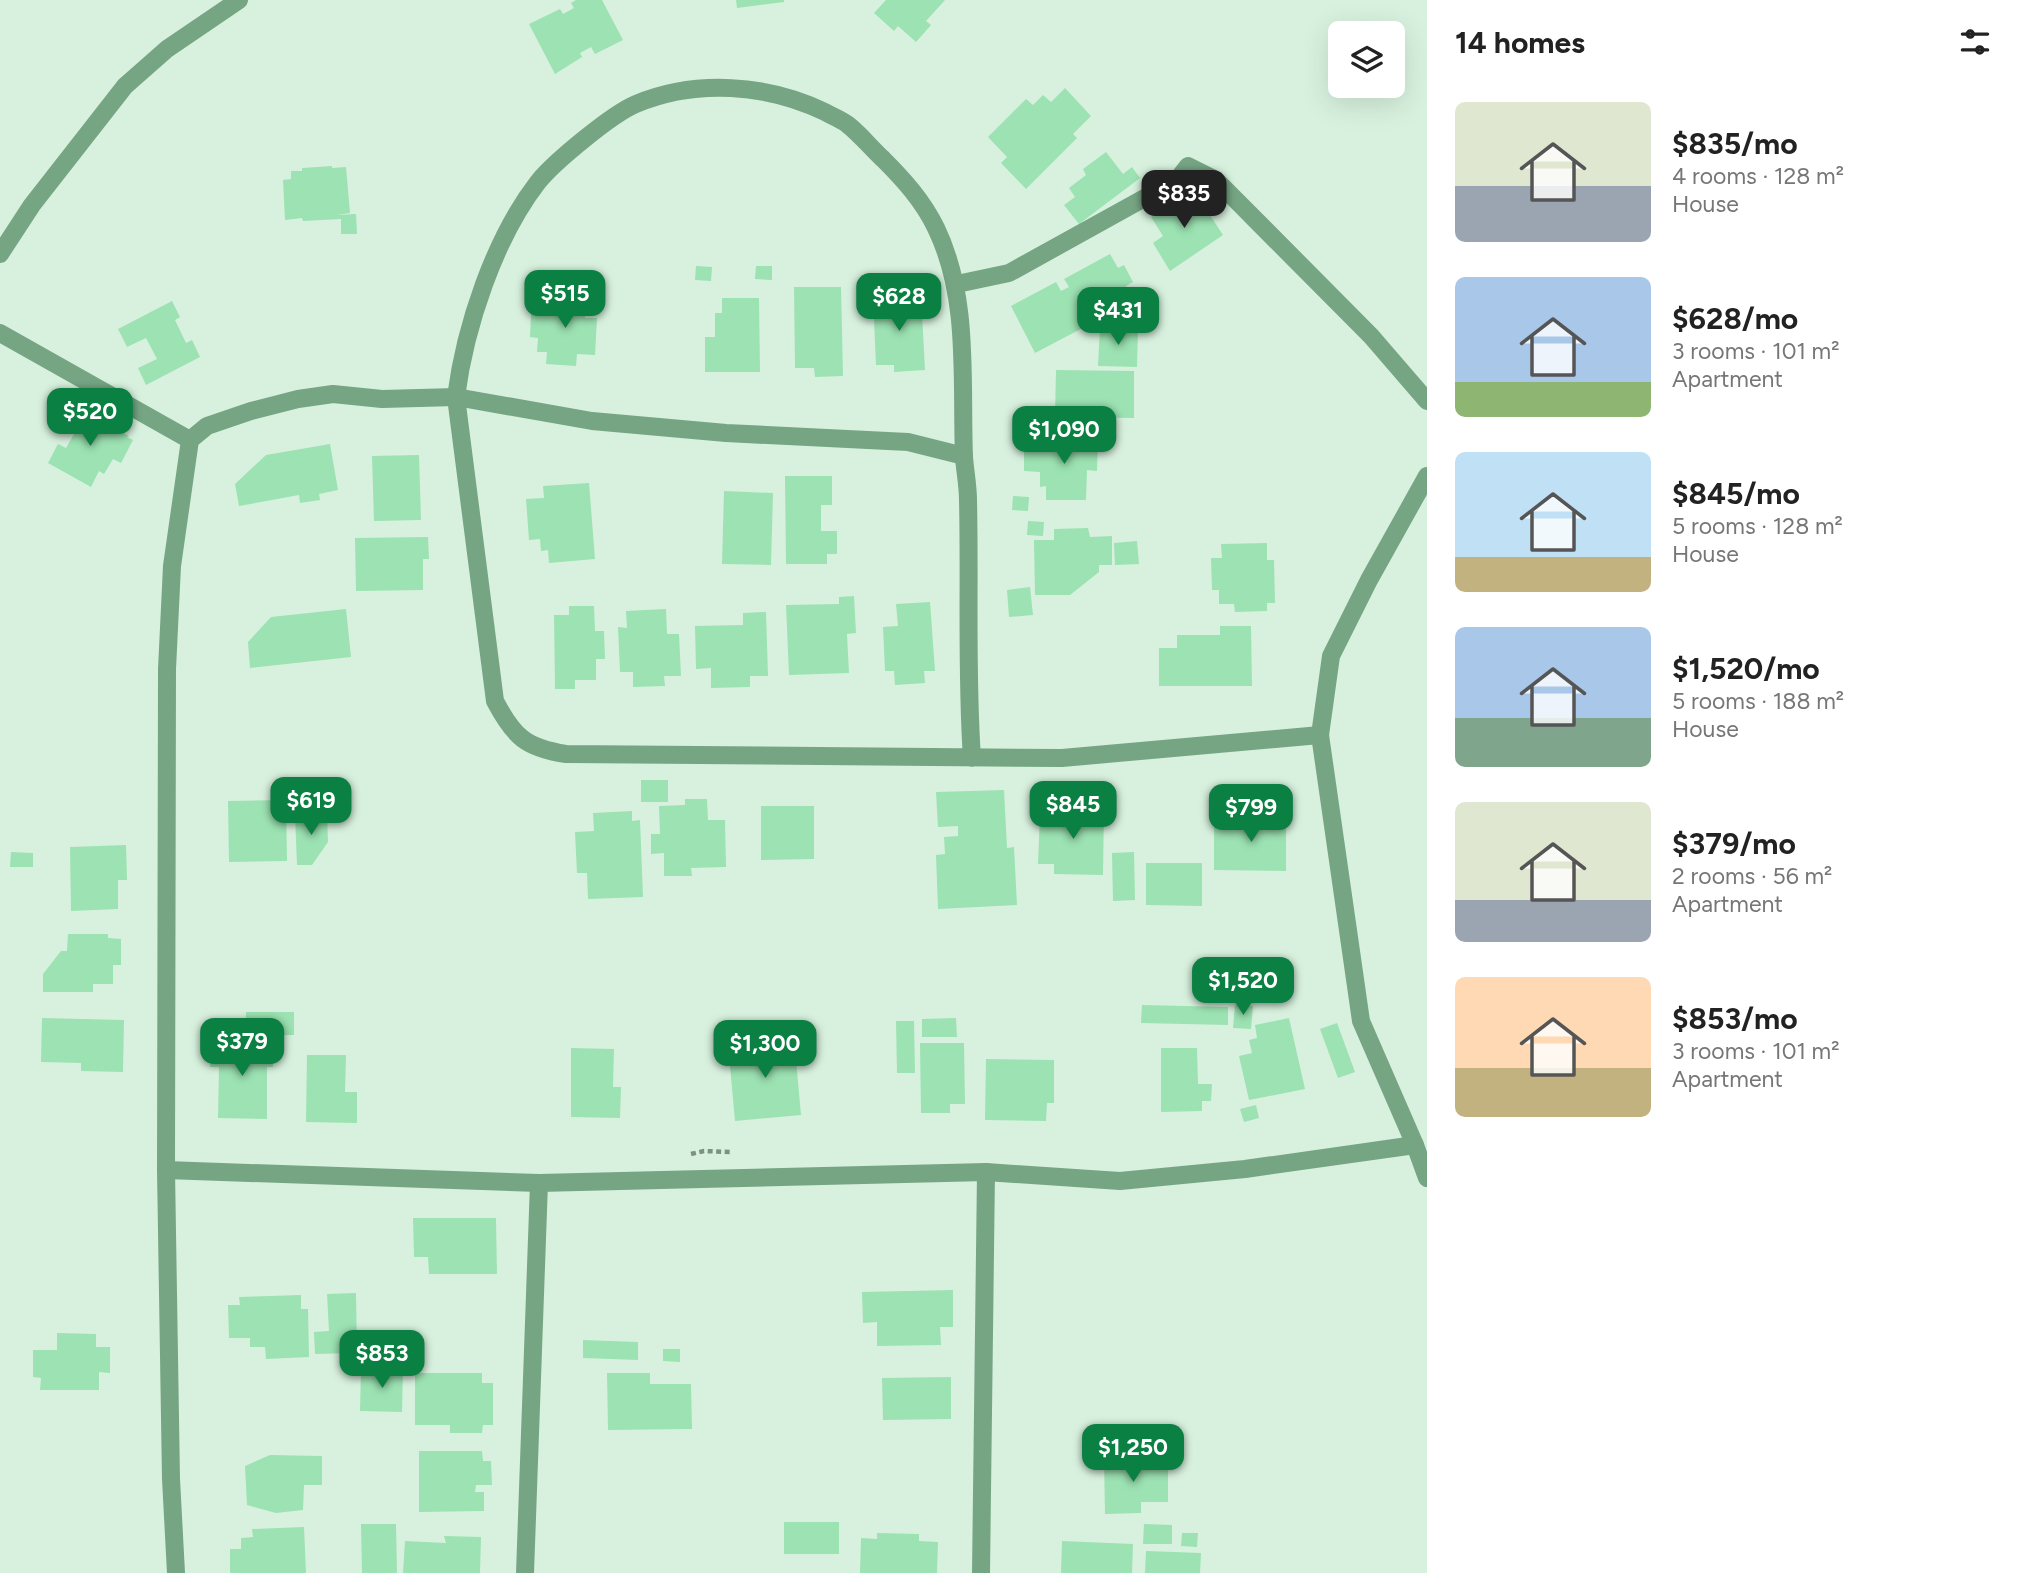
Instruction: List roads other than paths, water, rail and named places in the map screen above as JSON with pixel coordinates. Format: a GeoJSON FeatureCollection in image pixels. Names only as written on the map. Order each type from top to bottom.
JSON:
{"type":"FeatureCollection","features":[{"type":"Feature","properties":{"kind":"street"},"geometry":{"type":"LineString","coordinates":[[0,254],[32,205],[125,86],[166,49],[239,0]]}},
{"type":"Feature","properties":{"kind":"street"},"geometry":{"type":"LineString","coordinates":[[971,758],[967,670],[968,496],[957,284],[936,228],[909,185],[845,122],[814,107],[773,92],[731,87],[682,91],[635,104],[597,129],[539,181],[510,227],[480,293],[463,352],[456,397],[495,701],[507,723],[525,742],[543,750],[566,754],[971,758],[1062,758],[1320,735]]}},
{"type":"Feature","properties":{"kind":"street"},"geometry":{"type":"LineString","coordinates":[[957,284],[1009,273],[1177,180],[1188,166],[1216,180],[1371,336],[1427,401]]}},
{"type":"Feature","properties":{"kind":"street"},"geometry":{"type":"LineString","coordinates":[[0,333],[190,440]]}},
{"type":"Feature","properties":{"kind":"street"},"geometry":{"type":"LineString","coordinates":[[176,1573],[171,1479],[166,1170],[167,669],[172,566],[190,440],[207,426],[251,411],[332,394],[382,399],[456,397],[592,421],[726,433],[908,442],[964,456]]}},
{"type":"Feature","properties":{"kind":"street"},"geometry":{"type":"LineString","coordinates":[[1427,476],[1369,580],[1331,656],[1320,735],[1361,1021],[1427,1178]]}},
{"type":"Feature","properties":{"kind":"street"},"geometry":{"type":"LineString","coordinates":[[166,1170],[540,1183],[986,1172],[1120,1181],[1245,1169],[1415,1145]]}},
{"type":"Feature","properties":{"kind":"street"},"geometry":{"type":"LineString","coordinates":[[981,1573],[986,1172]]}},
{"type":"Feature","properties":{"kind":"street"},"geometry":{"type":"LineString","coordinates":[[525,1573],[540,1183]]}}]}
